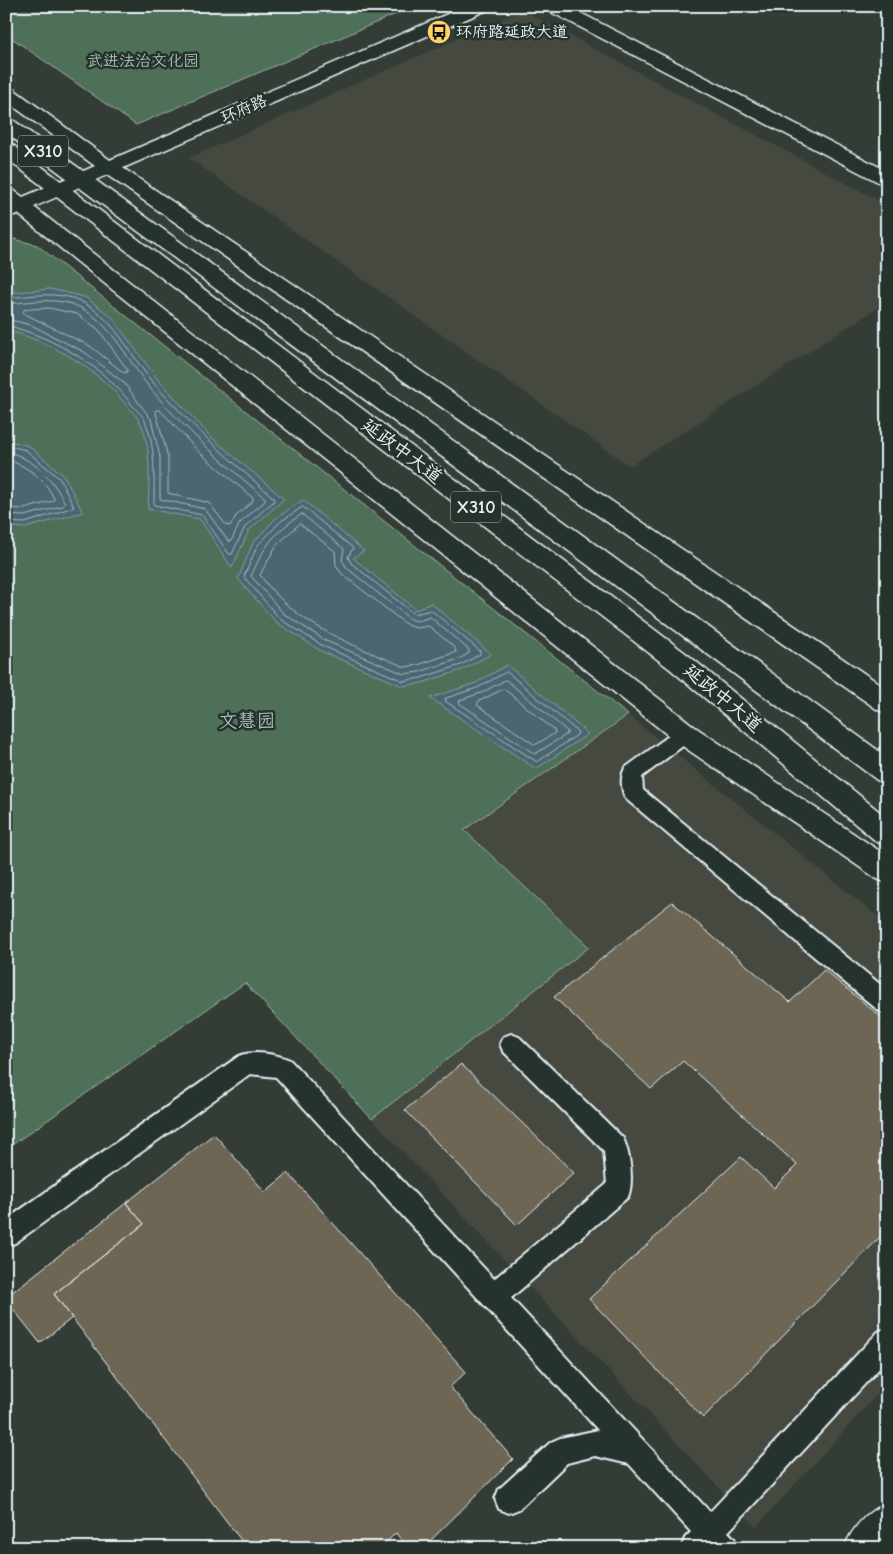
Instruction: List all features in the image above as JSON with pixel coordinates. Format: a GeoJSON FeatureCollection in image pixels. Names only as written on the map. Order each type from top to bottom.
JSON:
{"type":"FeatureCollection","features":[{"type":"Feature","properties":{"kind":"street","name":"环府路"},"geometry":{"type":"LineString","coordinates":[[11,204],[58,189],[481,6]]}},
{"type":"Feature","properties":{"kind":"street"},"geometry":{"type":"LineString","coordinates":[[553,6],[887,179]]}},
{"type":"Feature","properties":{"kind":"street"},"geometry":{"type":"LineString","coordinates":[[6,92],[108,167],[887,703]]}},
{"type":"Feature","properties":{"kind":"street","name":"延政中大道"},"geometry":{"type":"LineString","coordinates":[[6,124],[887,772]]}},
{"type":"Feature","properties":{"kind":"street","name":"延政中大道"},"geometry":{"type":"LineString","coordinates":[[6,149],[679,662],[887,834]]}},
{"type":"Feature","properties":{"kind":"street"},"geometry":{"type":"LineString","coordinates":[[11,204],[685,734],[887,871]]}},
{"type":"Feature","properties":{"kind":"street"},"geometry":{"type":"LineString","coordinates":[[863,1548],[887,1522]]}},
{"type":"Feature","properties":{"kind":"lane"},"geometry":{"type":"LineString","coordinates":[[685,734],[632,774],[633,793],[887,1004]]}},
{"type":"Feature","properties":{"kind":"lane"},"geometry":{"type":"LineString","coordinates":[[492,1297],[619,1189],[615,1146],[512,1044]]}},
{"type":"Feature","properties":{"kind":"lane"},"geometry":{"type":"LineString","coordinates":[[6,1235],[247,1063],[282,1067],[635,1452],[710,1543],[887,1341]]}},
{"type":"Feature","properties":{"kind":"lane"},"geometry":{"type":"LineString","coordinates":[[509,1499],[560,1451],[595,1443],[635,1452]]}},
{"type":"Feature","properties":{"kind":"shaded area"},"geometry":{"type":"Polygon","coordinates":[[[522,10],[887,205],[887,302],[630,466],[189,158],[522,10]]]}},
{"type":"Feature","properties":{"kind":"shaded area"},"geometry":{"type":"Polygon","coordinates":[[[628,715],[887,924],[887,1384],[756,1527],[372,1119],[589,947],[464,830],[628,715]]]}},
{"type":"Feature","properties":{"kind":"green space","name":"武进法治文化园"},"geometry":{"type":"Polygon","coordinates":[[[6,6],[415,6],[136,125],[6,34],[6,6]]]}},
{"type":"Feature","properties":{"kind":"green space","name":"文慧园"},"geometry":{"type":"Polygon","coordinates":[[[6,237],[37,245],[628,715],[464,830],[589,947],[372,1119],[245,983],[6,1149],[6,237]]]}},
{"type":"Feature","properties":{"kind":"water"},"geometry":{"type":"Polygon","coordinates":[[[50,289],[85,297],[111,316],[158,380],[212,438],[284,499],[249,530],[232,568],[200,519],[148,509],[149,465],[144,431],[140,422],[116,393],[89,369],[73,359],[40,342],[6,330],[6,293],[50,289]]]}},
{"type":"Feature","properties":{"kind":"water"},"geometry":{"type":"Polygon","coordinates":[[[6,440],[29,446],[64,476],[83,512],[25,528],[6,526],[6,440]]]}},
{"type":"Feature","properties":{"kind":"water"},"geometry":{"type":"Polygon","coordinates":[[[303,500],[364,551],[353,558],[416,610],[431,603],[491,654],[464,669],[422,683],[403,686],[321,651],[276,622],[238,579],[253,543],[276,518],[303,500]]]}},
{"type":"Feature","properties":{"kind":"water"},"geometry":{"type":"Polygon","coordinates":[[[507,665],[588,734],[536,769],[430,698],[476,683],[507,665]]]}},
{"type":"Feature","properties":{"kind":"building"},"geometry":{"type":"Polygon","coordinates":[[[672,902],[790,1002],[824,970],[887,1022],[887,1230],[703,1418],[589,1299],[741,1157],[774,1188],[797,1165],[683,1061],[651,1089],[554,997],[672,902]]]}},
{"type":"Feature","properties":{"kind":"building"},"geometry":{"type":"Polygon","coordinates":[[[461,1064],[574,1173],[517,1225],[405,1110],[461,1064]]]}},
{"type":"Feature","properties":{"kind":"building"},"geometry":{"type":"Polygon","coordinates":[[[214,1134],[265,1192],[288,1173],[466,1372],[450,1387],[513,1459],[423,1548],[407,1548],[396,1533],[380,1548],[247,1548],[54,1294],[144,1224],[126,1203],[214,1134]]]}},
{"type":"Feature","properties":{"kind":"building"},"geometry":{"type":"Polygon","coordinates":[[[126,1203],[144,1224],[54,1294],[72,1318],[40,1343],[6,1300],[6,1297],[126,1203]]]}},
{"type":"Feature","properties":{"kind":"place","name":"环府路延政大道"},"geometry":{"type":"Point","coordinates":[439,32]}}]}
